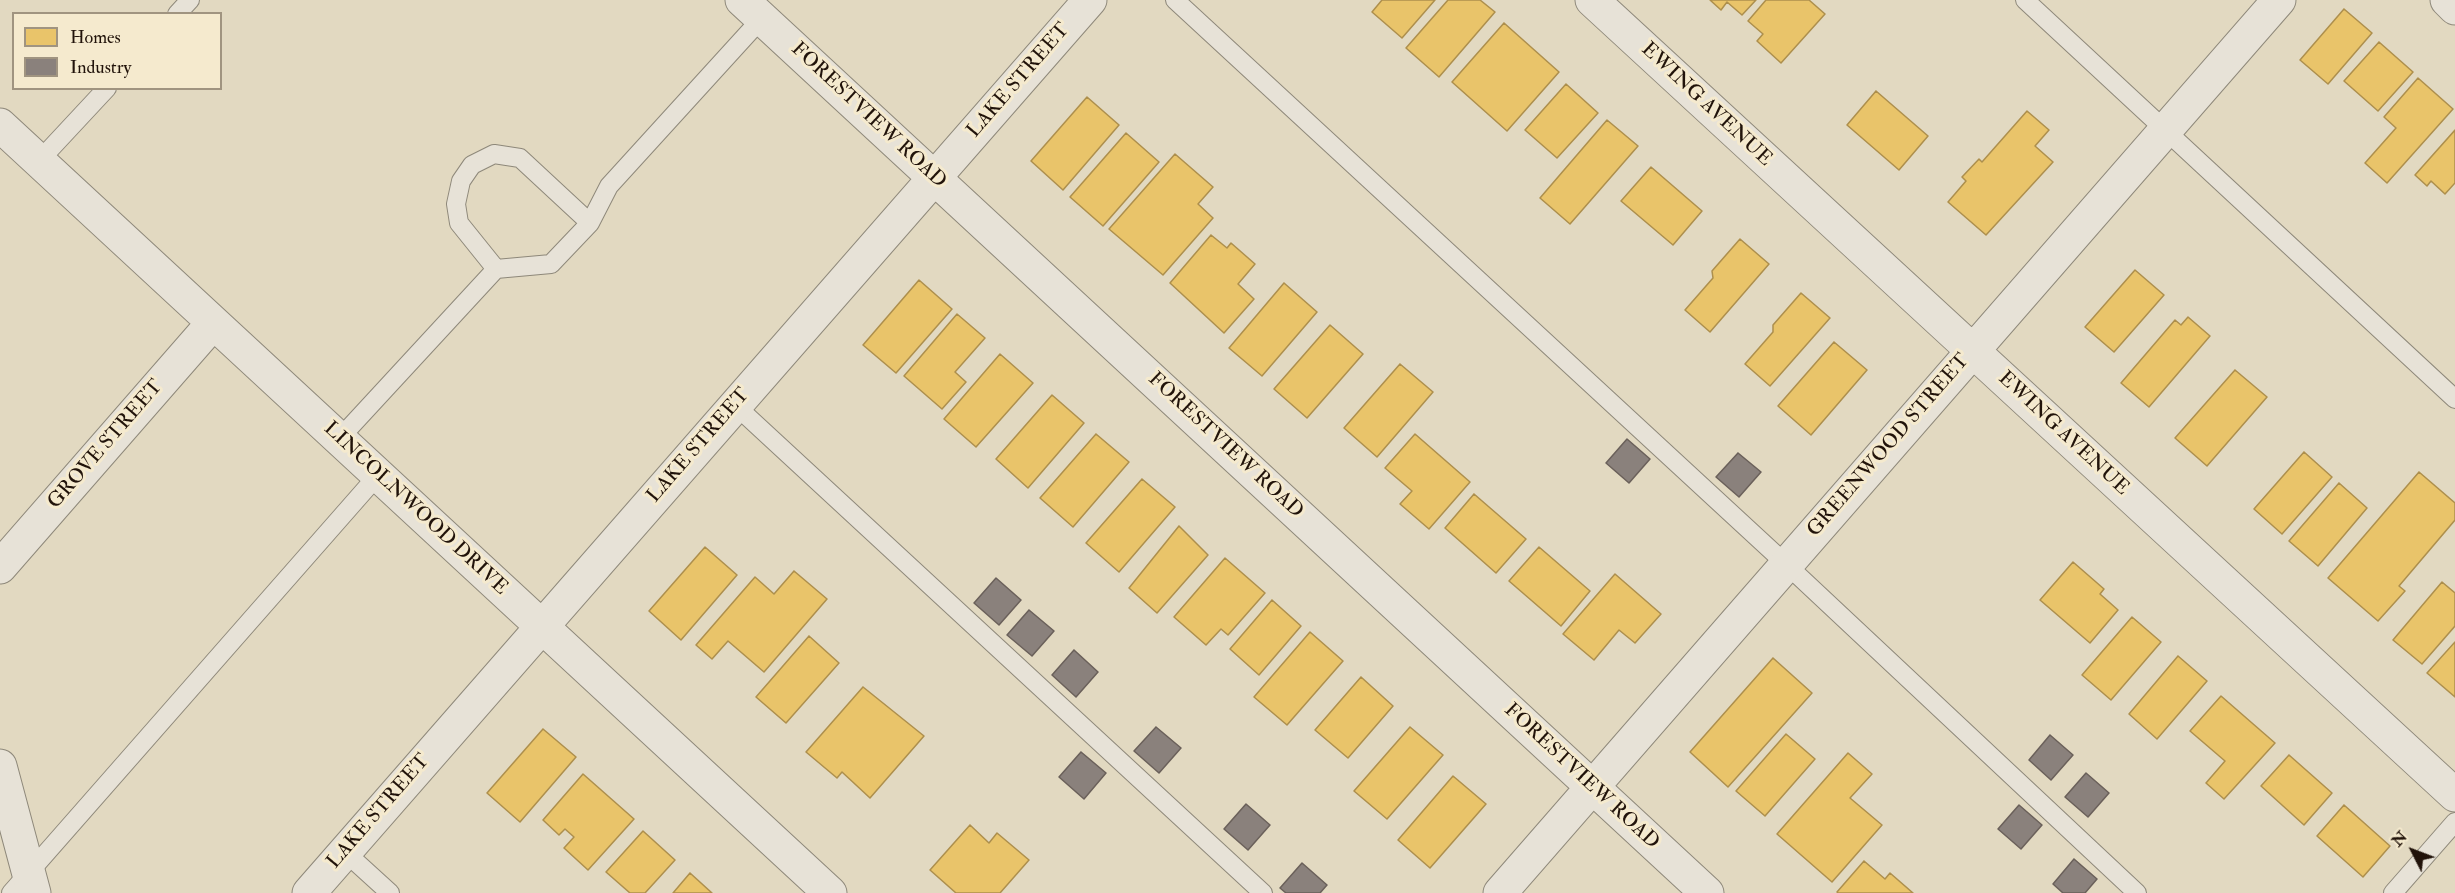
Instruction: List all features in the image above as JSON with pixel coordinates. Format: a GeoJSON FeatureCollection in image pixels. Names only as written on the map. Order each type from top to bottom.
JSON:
{"type":"FeatureCollection","features":[{"type":"Feature","properties":{"kind":"street","name":"LAKE STREET"},"geometry":{"type":"LineString","coordinates":[[309,893],[1090,0]]}},
{"type":"Feature","properties":{"kind":"street","name":"EWING AVENUE"},"geometry":{"type":"LineString","coordinates":[[1592,0],[2455,795]]}},
{"type":"Feature","properties":{"kind":"street","name":"GREENWOOD STREET"},"geometry":{"type":"LineString","coordinates":[[1500,893],[2279,0]]}},
{"type":"Feature","properties":{"kind":"street"},"geometry":{"type":"LineString","coordinates":[[2447,0],[2455,8]]}},
{"type":"Feature","properties":{"kind":"street","name":"FORESTVIEW ROAD"},"geometry":{"type":"LineString","coordinates":[[752,9],[1707,893]]}},
{"type":"Feature","properties":{"kind":"street","name":"LINCOLNWOOD DRIVE"},"geometry":{"type":"LineString","coordinates":[[0,125],[830,893]]}},
{"type":"Feature","properties":{"kind":"street","name":"GROVE STREET"},"geometry":{"type":"LineString","coordinates":[[0,567],[213,323]]}},
{"type":"Feature","properties":{"kind":"street"},"geometry":{"type":"LineString","coordinates":[[0,766],[24,886]]}},
{"type":"Feature","properties":{"kind":"lane"},"geometry":{"type":"LineString","coordinates":[[179,12],[190,0]]}},
{"type":"Feature","properties":{"kind":"lane"},"geometry":{"type":"LineString","coordinates":[[1174,0],[1787,565],[2137,893]]}},
{"type":"Feature","properties":{"kind":"lane"},"geometry":{"type":"LineString","coordinates":[[2025,0],[2455,399]]}},
{"type":"Feature","properties":{"kind":"lane"},"geometry":{"type":"LineString","coordinates":[[339,439],[496,269],[551,264],[590,223],[609,186],[752,9]]}},
{"type":"Feature","properties":{"kind":"lane"},"geometry":{"type":"LineString","coordinates":[[39,161],[105,90]]}},
{"type":"Feature","properties":{"kind":"lane"},"geometry":{"type":"LineString","coordinates":[[496,269],[459,223],[456,204],[460,181],[472,165],[494,154],[520,158],[590,223]]}},
{"type":"Feature","properties":{"kind":"lane"},"geometry":{"type":"LineString","coordinates":[[735,405],[1263,893]]}},
{"type":"Feature","properties":{"kind":"lane"},"geometry":{"type":"LineString","coordinates":[[24,886],[378,475]]}},
{"type":"Feature","properties":{"kind":"lane"},"geometry":{"type":"LineString","coordinates":[[2393,893],[2455,822]]}},
{"type":"Feature","properties":{"kind":"lane"},"geometry":{"type":"LineString","coordinates":[[345,852],[390,893]]}},
{"type":"Feature","properties":{"kind":"building: Homes"},"geometry":{"type":"Polygon","coordinates":[[[1382,0],[1435,0],[1402,38],[1372,12],[1382,0]]]}},
{"type":"Feature","properties":{"kind":"building: Homes"},"geometry":{"type":"Polygon","coordinates":[[[1448,0],[1480,0],[1495,12],[1439,77],[1406,48],[1448,0]]]}},
{"type":"Feature","properties":{"kind":"building: Homes"},"geometry":{"type":"Polygon","coordinates":[[[1710,0],[1756,0],[1742,15],[1727,2],[1721,10],[1710,0]]]}},
{"type":"Feature","properties":{"kind":"building: Homes"},"geometry":{"type":"Polygon","coordinates":[[[1766,0],[1809,0],[1825,14],[1781,63],[1757,41],[1763,34],[1748,21],[1766,0]]]}},
{"type":"Feature","properties":{"kind":"building: Homes"},"geometry":{"type":"Polygon","coordinates":[[[2344,9],[2372,33],[2328,84],[2300,60],[2344,9]]]}},
{"type":"Feature","properties":{"kind":"building: Homes"},"geometry":{"type":"Polygon","coordinates":[[[1504,23],[1559,72],[1507,131],[1452,82],[1504,23]]]}},
{"type":"Feature","properties":{"kind":"building: Homes"},"geometry":{"type":"Polygon","coordinates":[[[2379,42],[2413,72],[2378,111],[2344,81],[2379,42]]]}},
{"type":"Feature","properties":{"kind":"building: Homes"},"geometry":{"type":"Polygon","coordinates":[[[2418,78],[2453,109],[2387,183],[2365,163],[2396,128],[2384,117],[2418,78]]]}},
{"type":"Feature","properties":{"kind":"building: Homes"},"geometry":{"type":"Polygon","coordinates":[[[1566,84],[1598,113],[1557,158],[1525,130],[1566,84]]]}},
{"type":"Feature","properties":{"kind":"building: Homes"},"geometry":{"type":"Polygon","coordinates":[[[1876,91],[1928,136],[1899,170],[1847,125],[1876,91]]]}},
{"type":"Feature","properties":{"kind":"building: Homes"},"geometry":{"type":"Polygon","coordinates":[[[1087,97],[1119,125],[1063,190],[1031,161],[1087,97]]]}},
{"type":"Feature","properties":{"kind":"building: Homes"},"geometry":{"type":"Polygon","coordinates":[[[2027,111],[2049,130],[2035,146],[2053,162],[1986,235],[1948,202],[1966,181],[1962,177],[1979,159],[1982,162],[2027,111]]]}},
{"type":"Feature","properties":{"kind":"building: Homes"},"geometry":{"type":"Polygon","coordinates":[[[1607,120],[1638,146],[1570,224],[1540,198],[1607,120]]]}},
{"type":"Feature","properties":{"kind":"building: Homes"},"geometry":{"type":"Polygon","coordinates":[[[2455,130],[2455,183],[2445,194],[2431,181],[2427,186],[2415,175],[2455,130]]]}},
{"type":"Feature","properties":{"kind":"building: Homes"},"geometry":{"type":"Polygon","coordinates":[[[1126,133],[1159,162],[1103,226],[1070,197],[1126,133]]]}},
{"type":"Feature","properties":{"kind":"building: Homes"},"geometry":{"type":"Polygon","coordinates":[[[1175,154],[1213,187],[1198,204],[1213,218],[1163,275],[1109,229],[1175,154]]]}},
{"type":"Feature","properties":{"kind":"building: Homes"},"geometry":{"type":"Polygon","coordinates":[[[1651,167],[1702,211],[1673,245],[1621,201],[1651,167]]]}},
{"type":"Feature","properties":{"kind":"building: Homes"},"geometry":{"type":"Polygon","coordinates":[[[1211,235],[1227,248],[1231,243],[1255,264],[1238,284],[1254,299],[1224,333],[1170,283],[1211,235]]]}},
{"type":"Feature","properties":{"kind":"building: Homes"},"geometry":{"type":"Polygon","coordinates":[[[1740,239],[1769,264],[1710,332],[1685,310],[1713,278],[1712,271],[1740,239]]]}},
{"type":"Feature","properties":{"kind":"building: Homes"},"geometry":{"type":"Polygon","coordinates":[[[2135,270],[2164,295],[2114,352],[2085,327],[2135,270]]]}},
{"type":"Feature","properties":{"kind":"building: Homes"},"geometry":{"type":"Polygon","coordinates":[[[919,280],[952,309],[896,373],[863,345],[919,280]]]}},
{"type":"Feature","properties":{"kind":"building: Homes"},"geometry":{"type":"Polygon","coordinates":[[[1284,283],[1317,312],[1262,376],[1229,348],[1284,283]]]}},
{"type":"Feature","properties":{"kind":"building: Homes"},"geometry":{"type":"Polygon","coordinates":[[[1801,293],[1830,318],[1770,386],[1745,364],[1773,332],[1773,325],[1801,293]]]}},
{"type":"Feature","properties":{"kind":"building: Homes"},"geometry":{"type":"Polygon","coordinates":[[[957,314],[985,338],[955,372],[966,382],[942,409],[904,376],[957,314]]]}},
{"type":"Feature","properties":{"kind":"building: Homes"},"geometry":{"type":"Polygon","coordinates":[[[2188,317],[2210,336],[2149,407],[2121,383],[2175,320],[2181,325],[2188,317]]]}},
{"type":"Feature","properties":{"kind":"building: Homes"},"geometry":{"type":"Polygon","coordinates":[[[1330,325],[1363,354],[1307,418],[1274,389],[1330,325]]]}},
{"type":"Feature","properties":{"kind":"building: Homes"},"geometry":{"type":"Polygon","coordinates":[[[1834,342],[1867,370],[1811,435],[1778,406],[1834,342]]]}},
{"type":"Feature","properties":{"kind":"building: Homes"},"geometry":{"type":"Polygon","coordinates":[[[1000,354],[1033,383],[976,447],[944,419],[1000,354]]]}},
{"type":"Feature","properties":{"kind":"building: Homes"},"geometry":{"type":"Polygon","coordinates":[[[1400,364],[1433,392],[1377,457],[1344,428],[1400,364]]]}},
{"type":"Feature","properties":{"kind":"building: Homes"},"geometry":{"type":"Polygon","coordinates":[[[2235,370],[2267,397],[2207,466],[2175,438],[2235,370]]]}},
{"type":"Feature","properties":{"kind":"building: Homes"},"geometry":{"type":"Polygon","coordinates":[[[1052,395],[1084,423],[1028,488],[996,459],[1052,395]]]}},
{"type":"Feature","properties":{"kind":"building: Homes"},"geometry":{"type":"Polygon","coordinates":[[[1096,434],[1129,462],[1073,527],[1040,498],[1096,434]]]}},
{"type":"Feature","properties":{"kind":"building: Homes"},"geometry":{"type":"Polygon","coordinates":[[[1415,434],[1470,482],[1429,529],[1400,504],[1412,491],[1385,468],[1415,434]]]}},
{"type":"Feature","properties":{"kind":"building: Homes"},"geometry":{"type":"Polygon","coordinates":[[[2304,452],[2332,477],[2282,534],[2254,509],[2304,452]]]}},
{"type":"Feature","properties":{"kind":"building: Homes"},"geometry":{"type":"Polygon","coordinates":[[[2419,472],[2455,503],[2455,520],[2399,586],[2405,591],[2378,621],[2328,578],[2419,472]]]}},
{"type":"Feature","properties":{"kind":"building: Homes"},"geometry":{"type":"Polygon","coordinates":[[[1142,479],[1175,507],[1119,572],[1086,543],[1142,479]]]}},
{"type":"Feature","properties":{"kind":"building: Homes"},"geometry":{"type":"Polygon","coordinates":[[[2339,483],[2367,508],[2318,566],[2289,541],[2339,483]]]}},
{"type":"Feature","properties":{"kind":"building: Homes"},"geometry":{"type":"Polygon","coordinates":[[[1474,494],[1526,539],[1496,573],[1445,528],[1474,494]]]}},
{"type":"Feature","properties":{"kind":"building: Homes"},"geometry":{"type":"Polygon","coordinates":[[[1179,526],[1208,555],[1157,613],[1129,588],[1179,526]]]}},
{"type":"Feature","properties":{"kind":"building: Homes"},"geometry":{"type":"Polygon","coordinates":[[[705,547],[737,575],[681,640],[649,611],[705,547]]]}},
{"type":"Feature","properties":{"kind":"building: Homes"},"geometry":{"type":"Polygon","coordinates":[[[1539,547],[1590,591],[1561,626],[1509,581],[1539,547]]]}},
{"type":"Feature","properties":{"kind":"building: Homes"},"geometry":{"type":"Polygon","coordinates":[[[1225,558],[1265,593],[1228,635],[1221,629],[1206,645],[1174,617],[1225,558]]]}},
{"type":"Feature","properties":{"kind":"building: Homes"},"geometry":{"type":"Polygon","coordinates":[[[2073,562],[2104,589],[2100,594],[2118,610],[2090,643],[2040,600],[2073,562]]]}},
{"type":"Feature","properties":{"kind":"building: Homes"},"geometry":{"type":"Polygon","coordinates":[[[794,571],[827,599],[764,672],[728,641],[712,659],[696,645],[755,577],[774,594],[794,571]]]}},
{"type":"Feature","properties":{"kind":"building: Homes"},"geometry":{"type":"Polygon","coordinates":[[[1615,574],[1661,614],[1635,643],[1619,630],[1594,660],[1563,634],[1615,574]]]}},
{"type":"Feature","properties":{"kind":"building: Homes"},"geometry":{"type":"Polygon","coordinates":[[[2442,582],[2455,593],[2455,626],[2422,664],[2393,640],[2442,582]]]}},
{"type":"Feature","properties":{"kind":"building: Homes"},"geometry":{"type":"Polygon","coordinates":[[[1272,600],[1301,626],[1259,675],[1230,649],[1272,600]]]}},
{"type":"Feature","properties":{"kind":"building: Homes"},"geometry":{"type":"Polygon","coordinates":[[[2132,617],[2161,642],[2111,700],[2082,675],[2132,617]]]}},
{"type":"Feature","properties":{"kind":"building: Homes"},"geometry":{"type":"Polygon","coordinates":[[[1310,632],[1343,661],[1287,725],[1254,697],[1310,632]]]}},
{"type":"Feature","properties":{"kind":"building: Homes"},"geometry":{"type":"Polygon","coordinates":[[[809,636],[839,663],[786,723],[756,697],[809,636]]]}},
{"type":"Feature","properties":{"kind":"building: Homes"},"geometry":{"type":"Polygon","coordinates":[[[2455,642],[2455,697],[2427,673],[2455,642]]]}},
{"type":"Feature","properties":{"kind":"building: Homes"},"geometry":{"type":"Polygon","coordinates":[[[2178,656],[2207,681],[2157,739],[2129,714],[2178,656]]]}},
{"type":"Feature","properties":{"kind":"building: Homes"},"geometry":{"type":"Polygon","coordinates":[[[1773,658],[1812,693],[1728,787],[1690,752],[1773,658]]]}},
{"type":"Feature","properties":{"kind":"building: Homes"},"geometry":{"type":"Polygon","coordinates":[[[1361,677],[1393,706],[1348,758],[1315,730],[1361,677]]]}},
{"type":"Feature","properties":{"kind":"building: Homes"},"geometry":{"type":"Polygon","coordinates":[[[863,687],[924,736],[870,798],[842,772],[837,778],[806,752],[863,687]]]}},
{"type":"Feature","properties":{"kind":"building: Homes"},"geometry":{"type":"Polygon","coordinates":[[[2221,696],[2275,743],[2224,799],[2206,783],[2225,761],[2190,731],[2221,696]]]}},
{"type":"Feature","properties":{"kind":"building: Homes"},"geometry":{"type":"Polygon","coordinates":[[[1410,727],[1443,755],[1387,819],[1354,791],[1410,727]]]}},
{"type":"Feature","properties":{"kind":"building: Homes"},"geometry":{"type":"Polygon","coordinates":[[[543,729],[576,757],[520,822],[487,793],[543,729]]]}},
{"type":"Feature","properties":{"kind":"building: Homes"},"geometry":{"type":"Polygon","coordinates":[[[1786,734],[1815,759],[1765,816],[1736,791],[1786,734]]]}},
{"type":"Feature","properties":{"kind":"building: Homes"},"geometry":{"type":"Polygon","coordinates":[[[1848,753],[1872,774],[1850,798],[1882,825],[1832,882],[1777,834],[1848,753]]]}},
{"type":"Feature","properties":{"kind":"building: Homes"},"geometry":{"type":"Polygon","coordinates":[[[2289,755],[2332,793],[2304,825],[2261,786],[2289,755]]]}},
{"type":"Feature","properties":{"kind":"building: Homes"},"geometry":{"type":"Polygon","coordinates":[[[583,774],[634,819],[588,870],[564,848],[574,837],[565,829],[559,835],[543,820],[583,774]]]}},
{"type":"Feature","properties":{"kind":"building: Homes"},"geometry":{"type":"Polygon","coordinates":[[[1453,776],[1486,804],[1430,868],[1398,840],[1453,776]]]}},
{"type":"Feature","properties":{"kind":"building: Homes"},"geometry":{"type":"Polygon","coordinates":[[[2344,805],[2390,846],[2363,877],[2317,836],[2344,805]]]}},
{"type":"Feature","properties":{"kind":"building: Homes"},"geometry":{"type":"Polygon","coordinates":[[[970,825],[989,843],[997,833],[1029,860],[1000,893],[956,893],[930,870],[970,825]]]}},
{"type":"Feature","properties":{"kind":"building: Homes"},"geometry":{"type":"Polygon","coordinates":[[[643,831],[675,860],[645,893],[630,893],[606,872],[643,831]]]}},
{"type":"Feature","properties":{"kind":"building: Homes"},"geometry":{"type":"Polygon","coordinates":[[[1864,861],[1885,879],[1890,873],[1913,893],[1838,893],[1864,861]]]}},
{"type":"Feature","properties":{"kind":"building: Homes"},"geometry":{"type":"Polygon","coordinates":[[[690,873],[712,893],[673,893],[690,873]]]}},
{"type":"Feature","properties":{"kind":"building: Industry"},"geometry":{"type":"Polygon","coordinates":[[[1627,439],[1650,459],[1629,483],[1606,463],[1627,439]]]}},
{"type":"Feature","properties":{"kind":"building: Industry"},"geometry":{"type":"Polygon","coordinates":[[[1738,453],[1761,472],[1739,497],[1716,477],[1738,453]]]}},
{"type":"Feature","properties":{"kind":"building: Industry"},"geometry":{"type":"Polygon","coordinates":[[[996,578],[1021,600],[999,625],[974,603],[996,578]]]}},
{"type":"Feature","properties":{"kind":"building: Industry"},"geometry":{"type":"Polygon","coordinates":[[[1029,610],[1054,631],[1032,656],[1007,635],[1029,610]]]}},
{"type":"Feature","properties":{"kind":"building: Industry"},"geometry":{"type":"Polygon","coordinates":[[[1074,650],[1098,672],[1076,697],[1052,675],[1074,650]]]}},
{"type":"Feature","properties":{"kind":"building: Industry"},"geometry":{"type":"Polygon","coordinates":[[[1156,727],[1181,748],[1159,773],[1134,751],[1156,727]]]}},
{"type":"Feature","properties":{"kind":"building: Industry"},"geometry":{"type":"Polygon","coordinates":[[[2050,735],[2073,755],[2051,780],[2029,760],[2050,735]]]}},
{"type":"Feature","properties":{"kind":"building: Industry"},"geometry":{"type":"Polygon","coordinates":[[[1081,752],[1106,773],[1084,799],[1059,777],[1081,752]]]}},
{"type":"Feature","properties":{"kind":"building: Industry"},"geometry":{"type":"Polygon","coordinates":[[[2086,773],[2109,793],[2088,817],[2065,797],[2086,773]]]}},
{"type":"Feature","properties":{"kind":"building: Industry"},"geometry":{"type":"Polygon","coordinates":[[[1246,804],[1270,825],[1248,850],[1224,829],[1246,804]]]}},
{"type":"Feature","properties":{"kind":"building: Industry"},"geometry":{"type":"Polygon","coordinates":[[[2019,805],[2042,825],[2021,849],[1998,829],[2019,805]]]}},
{"type":"Feature","properties":{"kind":"building: Industry"},"geometry":{"type":"Polygon","coordinates":[[[2074,859],[2097,879],[2085,893],[2063,893],[2053,884],[2074,859]]]}},
{"type":"Feature","properties":{"kind":"building: Industry"},"geometry":{"type":"Polygon","coordinates":[[[1302,863],[1327,885],[1320,893],[1286,893],[1280,888],[1302,863]]]}}]}
